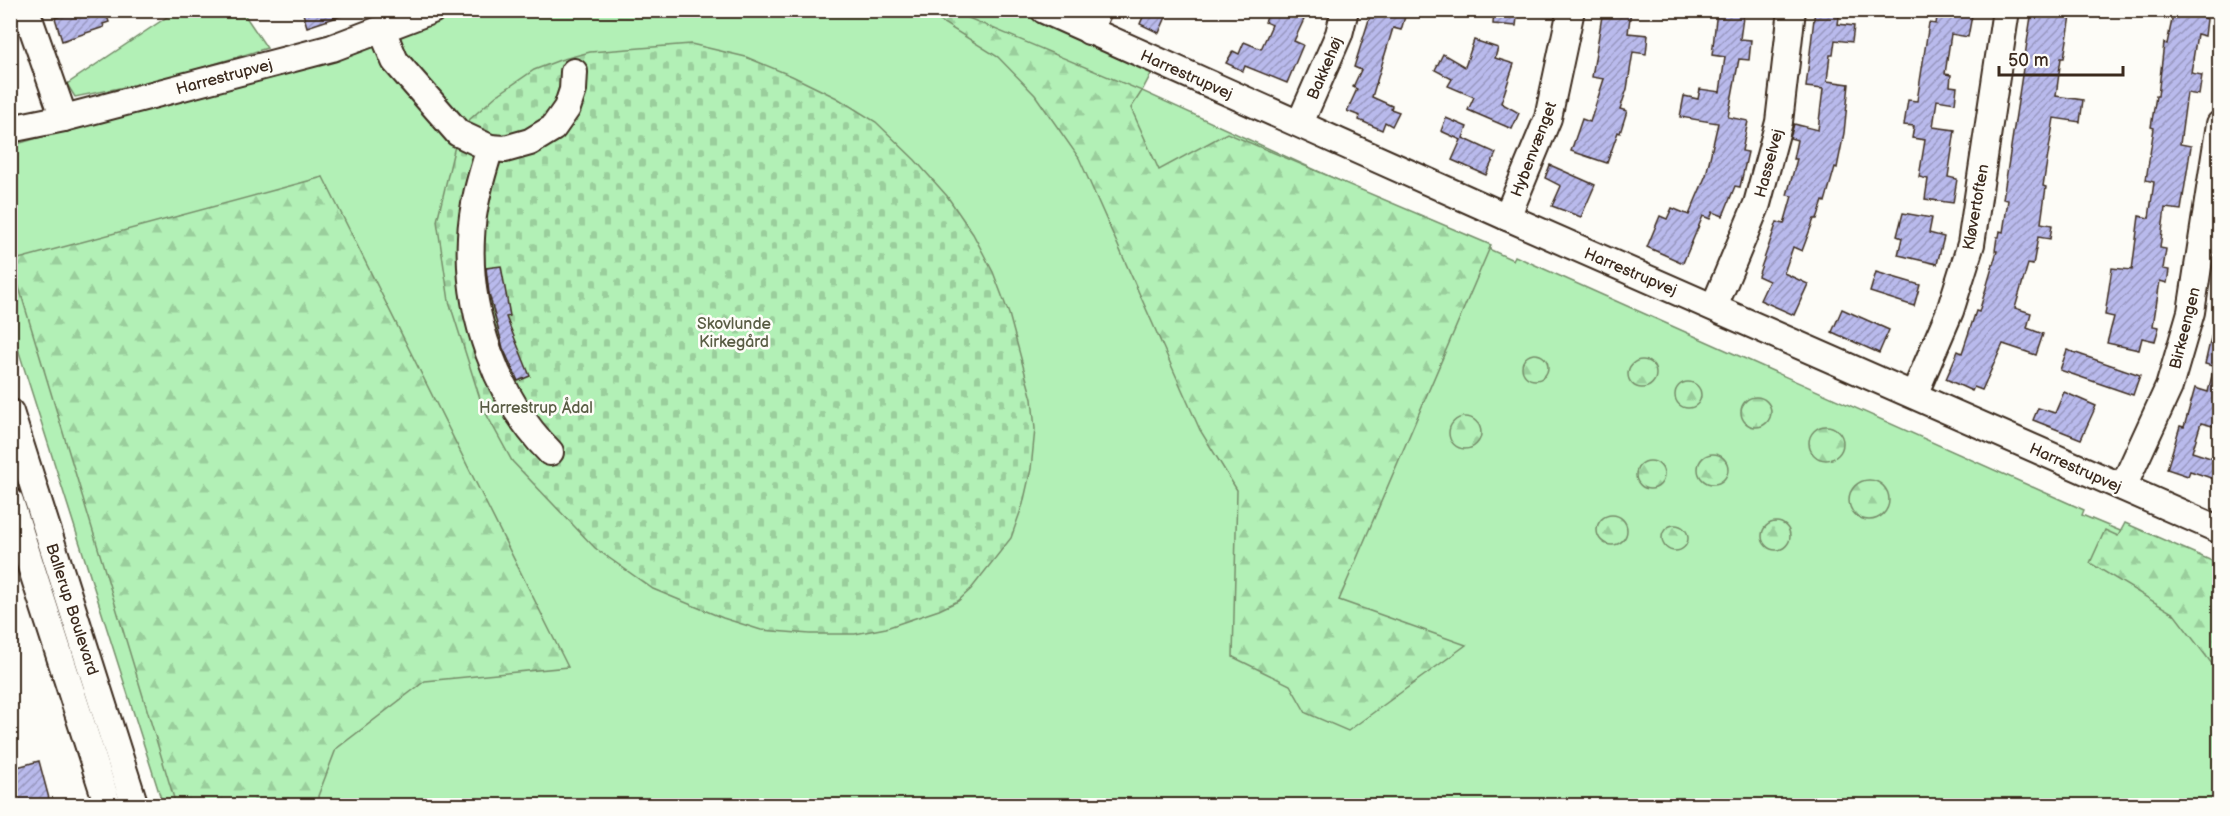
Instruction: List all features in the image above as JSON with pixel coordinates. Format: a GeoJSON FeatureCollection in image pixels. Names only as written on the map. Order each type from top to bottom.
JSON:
{"type":"FeatureCollection","features":[{"type":"Feature","properties":{"kind":"street"},"geometry":{"type":"LineString","coordinates":[[26,10],[64,118]]}},
{"type":"Feature","properties":{"kind":"street","name":"Harrestrupvej"},"geometry":{"type":"LineString","coordinates":[[10,129],[64,118],[332,48],[432,10]]}},
{"type":"Feature","properties":{"kind":"street","name":"Harrestrupvej"},"geometry":{"type":"LineString","coordinates":[[1044,10],[1094,21],[1300,123],[1507,217],[2220,530]]}},
{"type":"Feature","properties":{"kind":"street","name":"Bakkehøj"},"geometry":{"type":"LineString","coordinates":[[1300,123],[1339,34],[1345,10]]}},
{"type":"Feature","properties":{"kind":"street","name":"Hybenvænget"},"geometry":{"type":"LineString","coordinates":[[1507,217],[1548,118],[1571,10]]}},
{"type":"Feature","properties":{"kind":"street","name":"Hasselvej"},"geometry":{"type":"LineString","coordinates":[[1714,307],[1757,204],[1779,122],[1792,10]]}},
{"type":"Feature","properties":{"kind":"street","name":"Kløvertoften"},"geometry":{"type":"LineString","coordinates":[[1914,395],[1950,311],[1971,243],[2006,10]]}},
{"type":"Feature","properties":{"kind":"street"},"geometry":{"type":"LineString","coordinates":[[382,30],[395,61],[458,133],[490,148],[505,149],[530,142],[553,128],[567,108],[573,90],[574,72]]}},
{"type":"Feature","properties":{"kind":"street","name":"Harrestrupvej"},"geometry":{"type":"LineString","coordinates":[[10,138],[64,118]]}},
{"type":"Feature","properties":{"kind":"street","name":"Birkeengen"},"geometry":{"type":"LineString","coordinates":[[2123,487],[2169,387],[2191,312],[2220,124]]}},
{"type":"Feature","properties":{"kind":"street"},"geometry":{"type":"LineString","coordinates":[[490,148],[472,220],[470,256],[475,295],[490,353],[501,380],[533,434],[550,452]]}},
{"type":"Feature","properties":{"kind":"street","name":"Ballerup Boulevard"},"geometry":{"type":"LineString","coordinates":[[10,412],[135,806]]}},
{"type":"Feature","properties":{"kind":"street","name":"Ballerup Boulevard"},"geometry":{"type":"LineString","coordinates":[[10,501],[108,806]]}},
{"type":"Feature","properties":{"kind":"green space"},"geometry":{"type":"Polygon","coordinates":[[[176,11],[242,11],[267,48],[164,79],[75,97],[67,84],[176,11]]]}},
{"type":"Feature","properties":{"kind":"green space","name":"Harrestrup Ådal"},"geometry":{"type":"Polygon","coordinates":[[[456,11],[1017,11],[1152,72],[1142,91],[1513,260],[1515,256],[2084,510],[2082,515],[2219,572],[2219,805],[163,805],[11,327],[10,146],[394,35],[456,11]]]}},
{"type":"Feature","properties":{"kind":"green space"},"geometry":{"type":"Polygon","coordinates":[[[941,11],[952,11],[1142,91],[1131,108],[1159,170],[1227,133],[1491,245],[1339,600],[1466,645],[1348,731],[1306,713],[1290,685],[1233,657],[1237,490],[1200,430],[1079,158],[1035,95],[998,57],[937,19],[941,11]]]}},
{"type":"Feature","properties":{"kind":"green space","name":"Skovlunde Kirkegård"},"geometry":{"type":"Polygon","coordinates":[[[691,44],[746,57],[792,76],[837,98],[876,122],[915,160],[947,196],[973,234],[993,272],[1009,314],[1032,399],[1035,429],[1031,469],[1023,504],[1011,538],[971,589],[958,601],[939,610],[886,628],[855,634],[810,634],[761,630],[723,618],[653,589],[595,548],[512,461],[483,408],[449,301],[437,221],[459,129],[496,96],[534,70],[560,60],[590,52],[691,44]]]}},
{"type":"Feature","properties":{"kind":"green space"},"geometry":{"type":"Polygon","coordinates":[[[323,177],[568,667],[425,681],[336,749],[318,796],[320,805],[176,805],[11,261],[323,177]]]}},
{"type":"Feature","properties":{"kind":"green space"},"geometry":{"type":"Polygon","coordinates":[[[1535,354],[1544,358],[1548,367],[1544,376],[1535,380],[1526,376],[1522,367],[1526,358],[1535,354]]]}},
{"type":"Feature","properties":{"kind":"green space"},"geometry":{"type":"Polygon","coordinates":[[[1642,360],[1652,364],[1656,374],[1652,384],[1642,388],[1632,384],[1628,374],[1632,364],[1642,360]]]}},
{"type":"Feature","properties":{"kind":"green space"},"geometry":{"type":"Polygon","coordinates":[[[1688,382],[1698,385],[1701,395],[1698,405],[1688,408],[1678,405],[1675,395],[1678,385],[1688,382]]]}},
{"type":"Feature","properties":{"kind":"green space"},"geometry":{"type":"Polygon","coordinates":[[[1756,397],[1767,401],[1771,412],[1767,423],[1756,427],[1745,423],[1741,412],[1745,401],[1756,397]]]}},
{"type":"Feature","properties":{"kind":"green space"},"geometry":{"type":"Polygon","coordinates":[[[1465,417],[1476,422],[1481,433],[1476,444],[1465,449],[1454,444],[1449,433],[1454,422],[1465,417]]]}},
{"type":"Feature","properties":{"kind":"green space"},"geometry":{"type":"Polygon","coordinates":[[[1826,426],[1838,431],[1843,443],[1838,455],[1826,460],[1814,455],[1809,443],[1814,431],[1826,426]]]}},
{"type":"Feature","properties":{"kind":"green space"},"geometry":{"type":"Polygon","coordinates":[[[1713,454],[1724,458],[1728,469],[1724,480],[1713,484],[1702,480],[1698,469],[1702,458],[1713,454]]]}},
{"type":"Feature","properties":{"kind":"green space"},"geometry":{"type":"Polygon","coordinates":[[[1650,461],[1660,465],[1664,475],[1660,485],[1650,489],[1640,485],[1636,475],[1640,465],[1650,461]]]}},
{"type":"Feature","properties":{"kind":"green space"},"geometry":{"type":"Polygon","coordinates":[[[1869,480],[1877,481],[1883,486],[1888,492],[1888,508],[1883,514],[1877,519],[1869,520],[1861,519],[1855,514],[1850,508],[1849,500],[1850,492],[1855,486],[1861,481],[1869,480]]]}},
{"type":"Feature","properties":{"kind":"green space"},"geometry":{"type":"Polygon","coordinates":[[[1612,515],[1623,519],[1627,530],[1623,541],[1612,545],[1601,541],[1597,530],[1601,519],[1612,515]]]}},
{"type":"Feature","properties":{"kind":"green space"},"geometry":{"type":"Polygon","coordinates":[[[1776,522],[1786,526],[1790,536],[1786,546],[1776,550],[1766,546],[1762,536],[1766,526],[1776,522]]]}},
{"type":"Feature","properties":{"kind":"green space"},"geometry":{"type":"Polygon","coordinates":[[[2125,523],[2219,564],[2219,673],[2174,614],[2090,563],[2105,530],[2118,536],[2125,523]]]}},
{"type":"Feature","properties":{"kind":"green space"},"geometry":{"type":"Polygon","coordinates":[[[1675,525],[1684,529],[1688,538],[1684,547],[1675,551],[1666,547],[1662,538],[1666,529],[1675,525]]]}},
{"type":"Feature","properties":{"kind":"building"},"geometry":{"type":"Polygon","coordinates":[[[78,10],[105,10],[109,22],[103,24],[104,27],[62,41],[55,18],[78,10]]]}},
{"type":"Feature","properties":{"kind":"building"},"geometry":{"type":"Polygon","coordinates":[[[302,10],[350,10],[350,13],[307,27],[302,10]]]}},
{"type":"Feature","properties":{"kind":"building"},"geometry":{"type":"Polygon","coordinates":[[[1146,10],[1169,10],[1159,33],[1140,24],[1146,10]]]}},
{"type":"Feature","properties":{"kind":"building"},"geometry":{"type":"Polygon","coordinates":[[[1270,10],[1296,10],[1306,15],[1294,41],[1303,45],[1287,83],[1245,66],[1243,71],[1226,63],[1233,51],[1239,54],[1244,42],[1261,49],[1272,25],[1265,22],[1270,10]]]}},
{"type":"Feature","properties":{"kind":"building"},"geometry":{"type":"Polygon","coordinates":[[[1372,10],[1407,10],[1401,30],[1393,28],[1372,97],[1392,106],[1391,109],[1399,112],[1392,126],[1385,122],[1382,130],[1359,120],[1360,116],[1347,111],[1357,89],[1353,87],[1361,70],[1354,67],[1372,10]]]}},
{"type":"Feature","properties":{"kind":"building"},"geometry":{"type":"Polygon","coordinates":[[[1494,10],[1518,10],[1516,26],[1493,24],[1494,10]]]}},
{"type":"Feature","properties":{"kind":"building"},"geometry":{"type":"Polygon","coordinates":[[[1603,10],[1631,10],[1628,33],[1648,35],[1646,54],[1633,52],[1627,89],[1620,109],[1627,111],[1607,163],[1571,151],[1582,119],[1590,122],[1604,79],[1592,77],[1603,10]]]}},
{"type":"Feature","properties":{"kind":"building"},"geometry":{"type":"Polygon","coordinates":[[[1717,10],[1744,10],[1740,39],[1751,40],[1749,60],[1739,59],[1728,117],[1748,121],[1742,151],[1748,152],[1740,187],[1735,186],[1723,216],[1713,212],[1710,219],[1703,216],[1683,263],[1647,247],[1660,216],[1667,219],[1672,208],[1689,215],[1706,175],[1718,123],[1680,117],[1684,96],[1698,99],[1700,89],[1720,92],[1725,57],[1712,55],[1717,10]]]}},
{"type":"Feature","properties":{"kind":"building"},"geometry":{"type":"Polygon","coordinates":[[[1815,10],[1840,10],[1838,24],[1854,26],[1852,42],[1835,40],[1833,55],[1830,55],[1827,81],[1849,84],[1844,133],[1837,168],[1835,167],[1825,202],[1823,201],[1817,219],[1814,219],[1802,251],[1793,247],[1784,273],[1808,284],[1794,315],[1760,300],[1769,281],[1758,276],[1777,222],[1784,224],[1792,196],[1787,195],[1797,159],[1793,159],[1797,140],[1790,138],[1794,124],[1818,130],[1823,89],[1806,87],[1815,10]]]}},
{"type":"Feature","properties":{"kind":"building"},"geometry":{"type":"Polygon","coordinates":[[[1938,10],[1973,10],[1968,37],[1951,34],[1945,74],[1951,75],[1950,86],[1957,87],[1955,103],[1937,100],[1933,127],[1955,130],[1948,177],[1957,179],[1953,203],[1925,199],[1928,179],[1919,177],[1925,140],[1912,138],[1914,126],[1904,125],[1908,100],[1917,101],[1929,23],[1936,24],[1938,10]]]}},
{"type":"Feature","properties":{"kind":"building"},"geometry":{"type":"Polygon","coordinates":[[[2032,10],[2072,10],[2064,58],[2061,58],[2056,96],[2083,100],[2080,122],[2054,118],[2043,186],[2046,187],[2041,223],[2052,225],[2050,239],[2038,237],[2033,265],[2028,264],[2015,308],[2031,313],[2027,328],[2043,334],[2036,355],[2003,344],[1982,390],[1974,387],[1972,391],[1946,379],[1958,351],[1962,353],[1976,311],[1979,312],[1997,251],[1995,251],[1997,237],[2000,231],[2003,232],[2008,200],[2003,199],[2032,10]]]}},
{"type":"Feature","properties":{"kind":"building"},"geometry":{"type":"Polygon","coordinates":[[[2174,10],[2206,10],[2205,36],[2197,34],[2191,73],[2202,75],[2199,95],[2187,93],[2180,144],[2191,146],[2181,210],[2165,208],[2160,248],[2166,249],[2163,269],[2169,270],[2167,283],[2160,281],[2153,326],[2159,327],[2155,341],[2142,338],[2139,350],[2107,343],[2114,317],[2105,315],[2112,268],[2132,270],[2139,216],[2149,218],[2154,182],[2146,180],[2154,128],[2151,127],[2156,96],[2158,96],[2164,43],[2167,44],[2174,10]]]}},
{"type":"Feature","properties":{"kind":"building"},"geometry":{"type":"Polygon","coordinates":[[[1474,40],[1498,48],[1495,58],[1514,64],[1501,103],[1519,113],[1512,129],[1468,110],[1474,97],[1448,86],[1452,79],[1435,70],[1443,54],[1465,67],[1474,40]]]}},
{"type":"Feature","properties":{"kind":"building"},"geometry":{"type":"Polygon","coordinates":[[[1446,118],[1467,127],[1463,138],[1496,153],[1486,175],[1452,160],[1461,140],[1441,131],[1446,118]]]}},
{"type":"Feature","properties":{"kind":"building"},"geometry":{"type":"Polygon","coordinates":[[[1550,165],[1595,185],[1581,217],[1552,206],[1561,186],[1545,178],[1550,165]]]}},
{"type":"Feature","properties":{"kind":"building"},"geometry":{"type":"Polygon","coordinates":[[[1903,213],[1932,218],[1929,233],[1944,237],[1937,264],[1898,255],[1902,238],[1897,236],[1903,213]]]}},
{"type":"Feature","properties":{"kind":"building"},"geometry":{"type":"Polygon","coordinates":[[[501,266],[510,316],[506,317],[530,376],[518,381],[503,348],[489,293],[486,268],[501,266]]]}},
{"type":"Feature","properties":{"kind":"building"},"geometry":{"type":"Polygon","coordinates":[[[1876,272],[1920,285],[1914,306],[1870,292],[1876,272]]]}},
{"type":"Feature","properties":{"kind":"building"},"geometry":{"type":"Polygon","coordinates":[[[1842,309],[1889,330],[1879,353],[1832,332],[1842,309]]]}},
{"type":"Feature","properties":{"kind":"building"},"geometry":{"type":"Polygon","coordinates":[[[2214,324],[2220,324],[2220,368],[2205,364],[2214,324]]]}},
{"type":"Feature","properties":{"kind":"building"},"geometry":{"type":"Polygon","coordinates":[[[2067,350],[2140,375],[2133,395],[2060,370],[2067,350]]]}},
{"type":"Feature","properties":{"kind":"building"},"geometry":{"type":"Polygon","coordinates":[[[2214,367],[2220,368],[2220,428],[2201,423],[2192,452],[2220,461],[2220,481],[2190,471],[2188,476],[2167,469],[2180,426],[2184,427],[2195,388],[2208,392],[2214,367]]]}},
{"type":"Feature","properties":{"kind":"building"},"geometry":{"type":"Polygon","coordinates":[[[2064,392],[2096,406],[2081,439],[2033,420],[2038,408],[2055,413],[2064,392]]]}},
{"type":"Feature","properties":{"kind":"building"},"geometry":{"type":"Polygon","coordinates":[[[39,761],[51,806],[17,806],[10,779],[10,769],[39,761]]]}}]}
